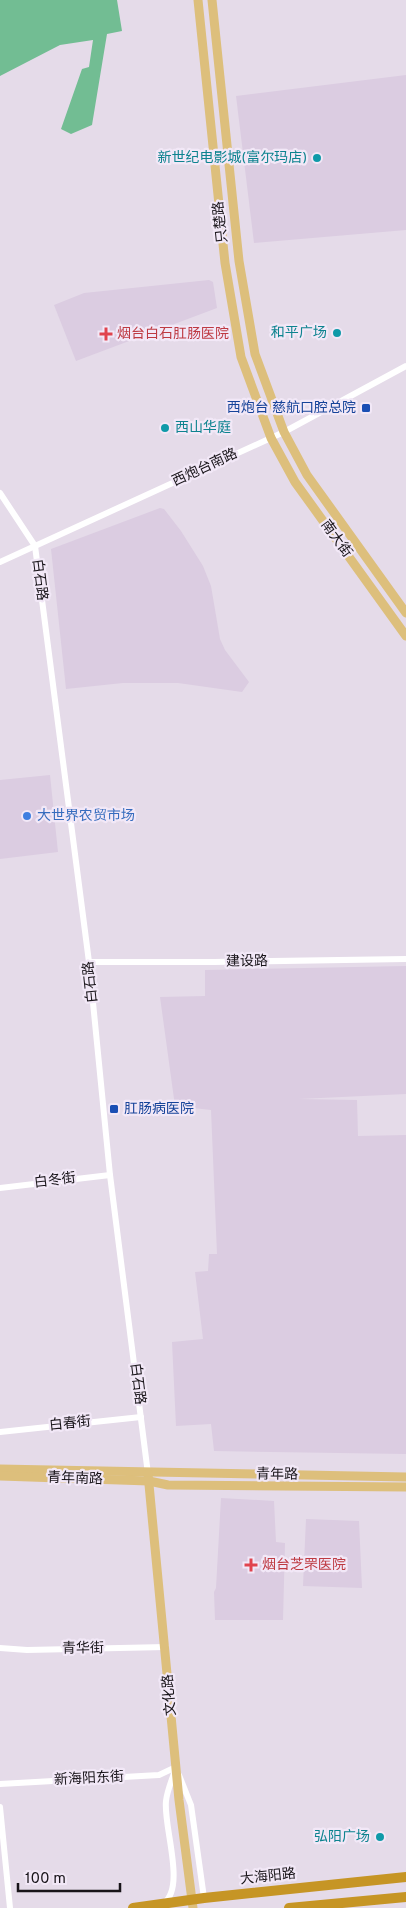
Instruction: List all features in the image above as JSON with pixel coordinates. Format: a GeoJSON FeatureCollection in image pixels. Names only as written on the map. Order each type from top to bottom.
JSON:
{"type":"FeatureCollection","features":[{"type":"Feature","properties":{"kind":"highway","name":"大海阳路"},"geometry":{"type":"LineString","coordinates":[[133,1908],[204,1898],[406,1877]]}},
{"type":"Feature","properties":{"kind":"highway"},"geometry":{"type":"LineString","coordinates":[[289,1908],[373,1904],[406,1897]]}},
{"type":"Feature","properties":{"kind":"main road","name":"只楚路"},"geometry":{"type":"LineString","coordinates":[[198,0],[225,263],[241,358],[271,438]]}},
{"type":"Feature","properties":{"kind":"main road","name":"只楚路"},"geometry":{"type":"LineString","coordinates":[[212,0],[239,261],[255,354],[284,432]]}},
{"type":"Feature","properties":{"kind":"main road","name":"南大街"},"geometry":{"type":"LineString","coordinates":[[284,432],[307,475],[406,613]]}},
{"type":"Feature","properties":{"kind":"main road","name":"南大街"},"geometry":{"type":"LineString","coordinates":[[271,438],[295,482],[406,636]]}},
{"type":"Feature","properties":{"kind":"main road","name":"青年南路"},"geometry":{"type":"LineString","coordinates":[[0,1469],[149,1477]]}},
{"type":"Feature","properties":{"kind":"main road","name":"青年南路"},"geometry":{"type":"LineString","coordinates":[[0,1476],[149,1477]]}},
{"type":"Feature","properties":{"kind":"main road","name":"青年路"},"geometry":{"type":"LineString","coordinates":[[149,1477],[406,1477]]}},
{"type":"Feature","properties":{"kind":"main road","name":"青年路"},"geometry":{"type":"LineString","coordinates":[[149,1477],[168,1485],[406,1487]]}},
{"type":"Feature","properties":{"kind":"main road","name":"文化路"},"geometry":{"type":"LineString","coordinates":[[149,1477],[179,1800],[193,1908]]}},
{"type":"Feature","properties":{"kind":"street","name":"西炮台南路"},"geometry":{"type":"LineString","coordinates":[[0,562],[284,432],[406,366]]}},
{"type":"Feature","properties":{"kind":"street","name":"白石路"},"geometry":{"type":"LineString","coordinates":[[0,493],[35,546],[89,962],[110,1174],[149,1477]]}},
{"type":"Feature","properties":{"kind":"street","name":"建设路"},"geometry":{"type":"LineString","coordinates":[[89,962],[406,959]]}},
{"type":"Feature","properties":{"kind":"street","name":"白冬街"},"geometry":{"type":"LineString","coordinates":[[0,1188],[110,1174]]}},
{"type":"Feature","properties":{"kind":"street","name":"白春街"},"geometry":{"type":"LineString","coordinates":[[0,1432],[141,1417]]}},
{"type":"Feature","properties":{"kind":"street","name":"青华街"},"geometry":{"type":"LineString","coordinates":[[0,1648],[27,1650],[166,1647]]}},
{"type":"Feature","properties":{"kind":"street","name":"新海阳东街"},"geometry":{"type":"LineString","coordinates":[[0,1784],[159,1775],[176,1767]]}},
{"type":"Feature","properties":{"kind":"street"},"geometry":{"type":"LineString","coordinates":[[176,1767],[191,1805],[204,1898]]}},
{"type":"Feature","properties":{"kind":"street"},"geometry":{"type":"LineString","coordinates":[[156,1906],[166,1902],[173,1890],[166,1801],[176,1767]]}},
{"type":"Feature","properties":{"kind":"street"},"geometry":{"type":"LineString","coordinates":[[0,1808],[10,1908]]}},
{"type":"Feature","properties":{"kind":"shaded area"},"geometry":{"type":"Polygon","coordinates":[[[406,75],[406,230],[254,243],[236,96],[406,75]]]}},
{"type":"Feature","properties":{"kind":"shaded area","name":"烟台白石肛肠医院"},"geometry":{"type":"Polygon","coordinates":[[[209,280],[213,282],[217,308],[76,361],[54,305],[84,293],[209,280]]]}},
{"type":"Feature","properties":{"kind":"shaded area"},"geometry":{"type":"Polygon","coordinates":[[[160,508],[164,509],[181,531],[203,566],[211,586],[220,639],[225,650],[249,682],[242,692],[178,683],[123,683],[66,689],[51,549],[160,508]]]}},
{"type":"Feature","properties":{"kind":"shaded area","name":"大世界农贸市场"},"geometry":{"type":"Polygon","coordinates":[[[50,775],[58,852],[0,859],[0,780],[50,775]]]}},
{"type":"Feature","properties":{"kind":"shaded area"},"geometry":{"type":"Polygon","coordinates":[[[406,966],[406,1094],[299,1099],[357,1100],[358,1136],[406,1135],[406,1454],[214,1451],[211,1424],[176,1426],[172,1342],[203,1339],[195,1272],[208,1271],[209,1254],[217,1254],[211,1110],[175,1106],[160,997],[205,996],[205,970],[406,966]]]}},
{"type":"Feature","properties":{"kind":"shaded area","name":"烟台芝罘医院"},"geometry":{"type":"Polygon","coordinates":[[[221,1498],[274,1501],[276,1542],[285,1543],[283,1620],[215,1620],[214,1592],[216,1588],[221,1498]]]}},
{"type":"Feature","properties":{"kind":"shaded area"},"geometry":{"type":"Polygon","coordinates":[[[306,1519],[359,1521],[362,1588],[303,1586],[306,1519]]]}},
{"type":"Feature","properties":{"kind":"green space"},"geometry":{"type":"Polygon","coordinates":[[[0,0],[117,0],[122,31],[107,34],[92,125],[71,134],[61,129],[82,69],[89,67],[93,40],[60,45],[0,76],[0,0]]]}},
{"type":"Feature","properties":{"kind":"place","name":"新世纪电影城(富尔玛店)"},"geometry":{"type":"Point","coordinates":[317,158]}},
{"type":"Feature","properties":{"kind":"place","name":"和平广场"},"geometry":{"type":"Point","coordinates":[337,333]}},
{"type":"Feature","properties":{"kind":"place","name":"烟台白石肛肠医院"},"geometry":{"type":"Point","coordinates":[106,334]}},
{"type":"Feature","properties":{"kind":"place","name":"西炮台 慈航口腔总院"},"geometry":{"type":"Point","coordinates":[366,408]}},
{"type":"Feature","properties":{"kind":"place","name":"西山华庭"},"geometry":{"type":"Point","coordinates":[165,428]}},
{"type":"Feature","properties":{"kind":"place","name":"大世界农贸市场"},"geometry":{"type":"Point","coordinates":[27,816]}},
{"type":"Feature","properties":{"kind":"place","name":"肛肠病医院"},"geometry":{"type":"Point","coordinates":[114,1109]}},
{"type":"Feature","properties":{"kind":"place","name":"烟台芝罘医院"},"geometry":{"type":"Point","coordinates":[251,1565]}},
{"type":"Feature","properties":{"kind":"place","name":"弘阳广场"},"geometry":{"type":"Point","coordinates":[380,1837]}}]}
